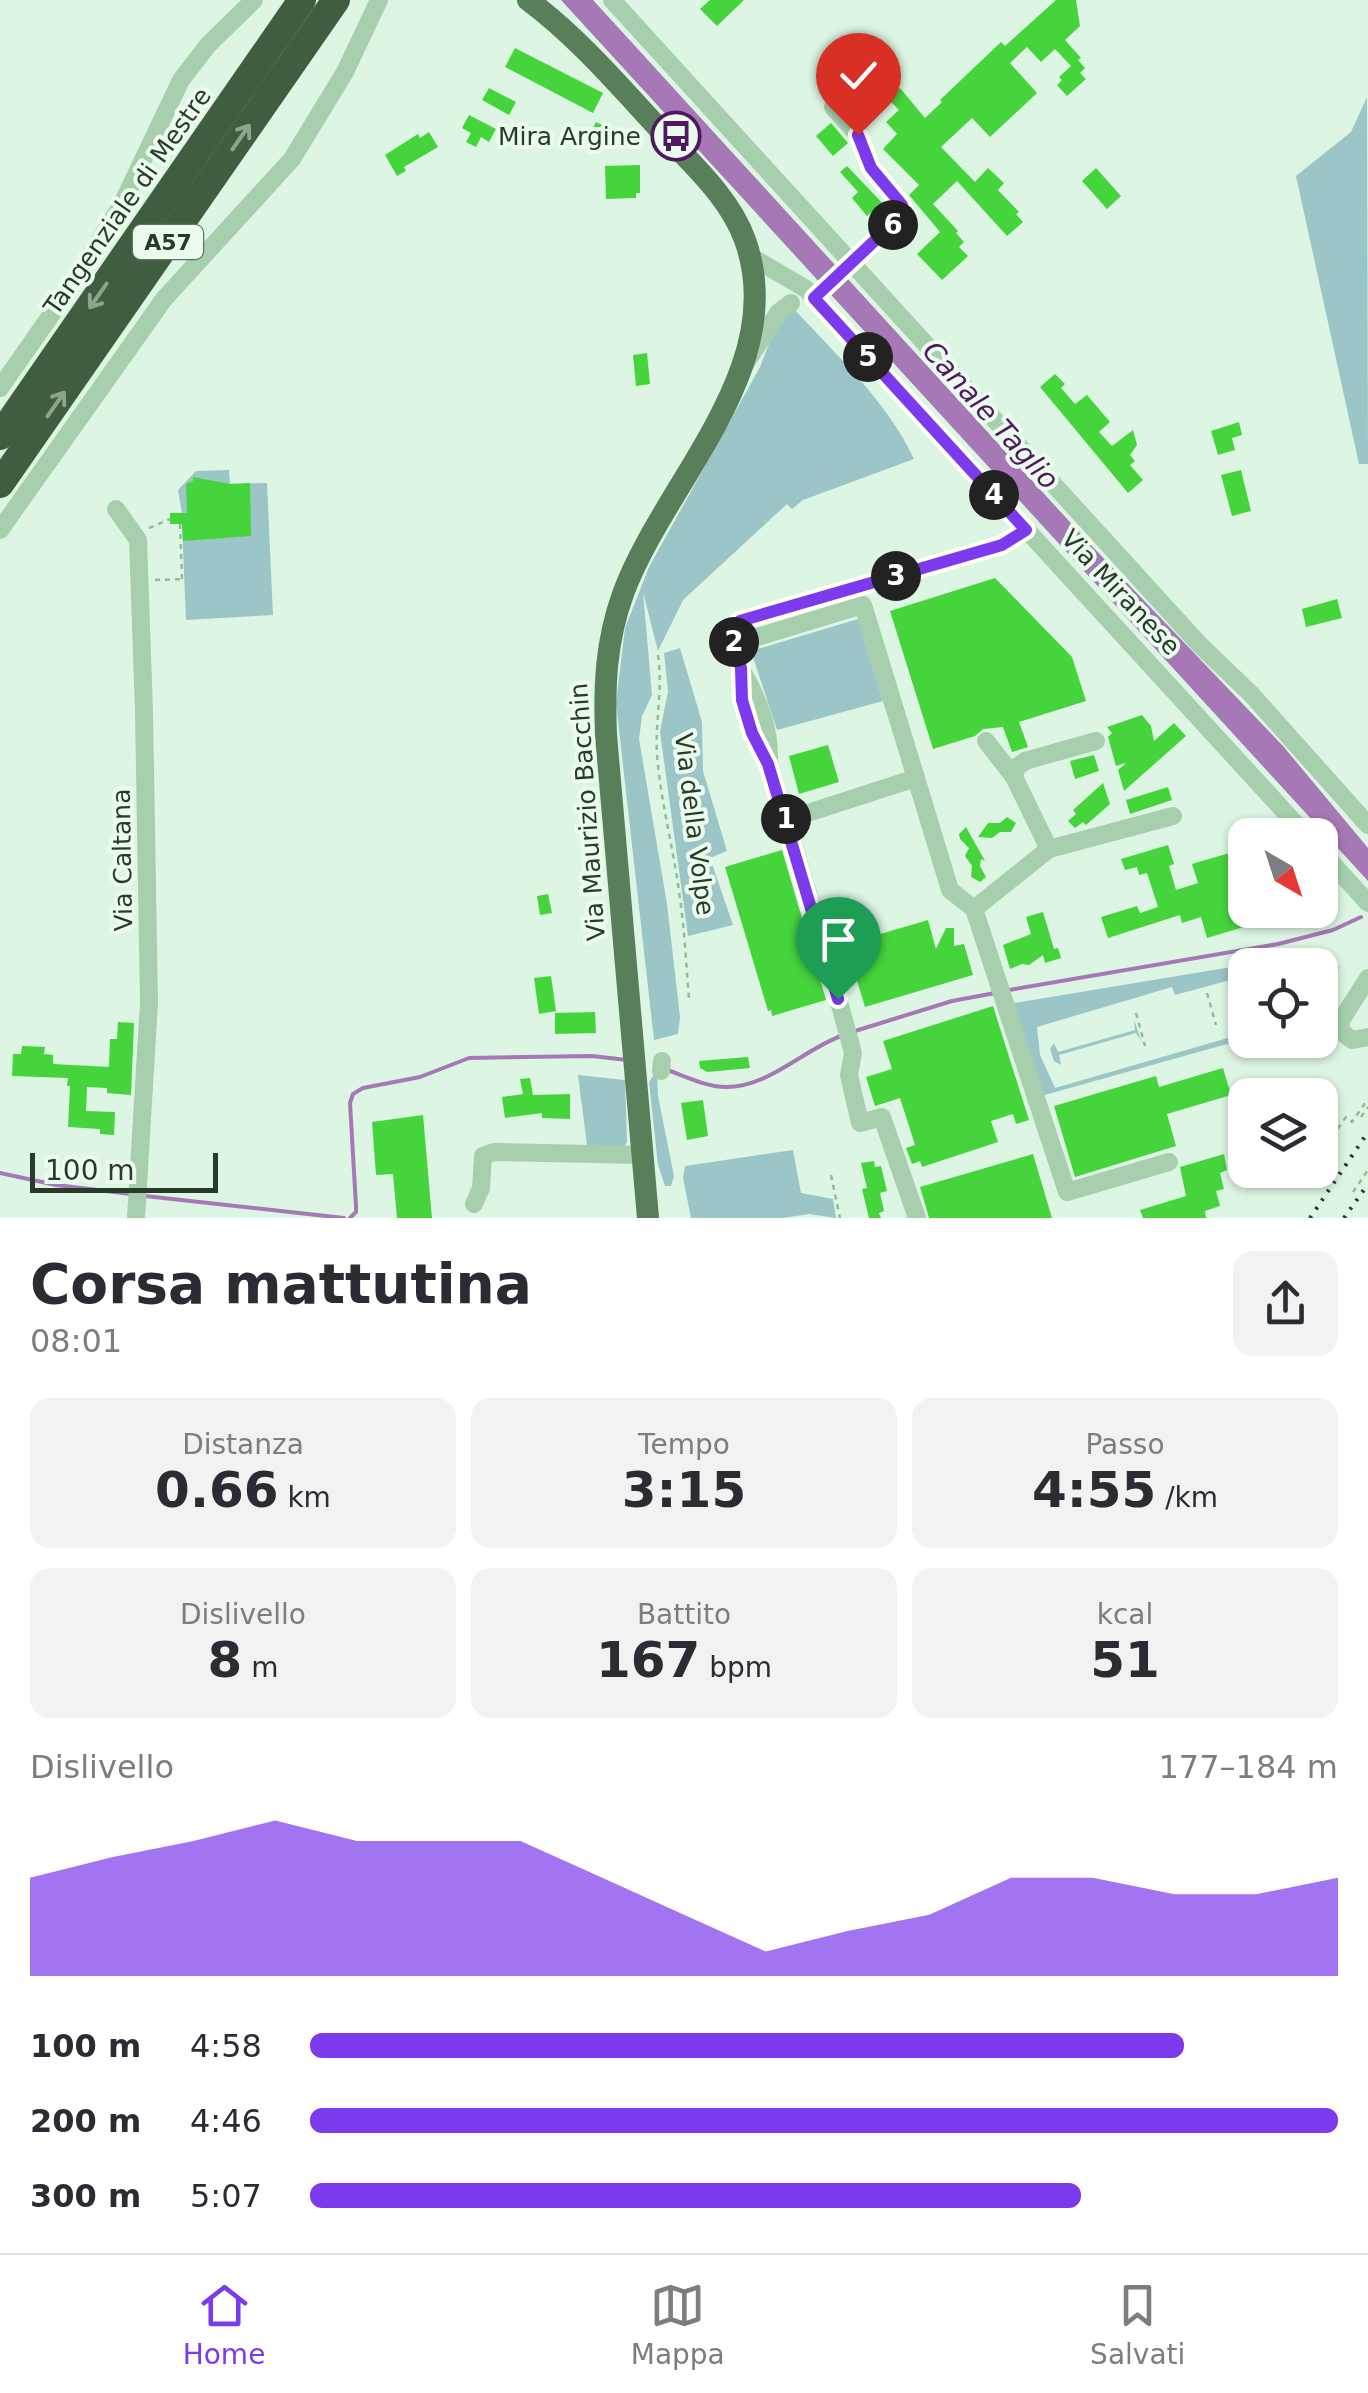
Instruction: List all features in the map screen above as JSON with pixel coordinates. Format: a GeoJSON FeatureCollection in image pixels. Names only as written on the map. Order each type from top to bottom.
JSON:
{"type":"FeatureCollection","features":[{"type":"Feature","properties":{"kind":"highway","name":"Tangenziale di Mestre"},"geometry":{"type":"LineString","coordinates":[[0,436],[302,0]]}},
{"type":"Feature","properties":{"kind":"highway","name":"A57"},"geometry":{"type":"LineString","coordinates":[[0,484],[336,0]]}},
{"type":"Feature","properties":{"kind":"main road"},"geometry":{"type":"LineString","coordinates":[[528,0],[580,44],[714,188],[739,226],[750,256]]}},
{"type":"Feature","properties":{"kind":"main road","name":"Via Maurizio Bacchin"},"geometry":{"type":"LineString","coordinates":[[648,1218],[606,735],[606,661],[614,622],[632,574],[740,372],[752,340],[756,294],[750,256]]}},
{"type":"Feature","properties":{"kind":"street"},"geometry":{"type":"LineString","coordinates":[[0,388],[121,206],[181,80],[208,45],[254,0]]}},
{"type":"Feature","properties":{"kind":"street"},"geometry":{"type":"LineString","coordinates":[[0,530],[164,299],[292,159],[344,72],[379,0]]}},
{"type":"Feature","properties":{"kind":"street"},"geometry":{"type":"LineString","coordinates":[[612,0],[848,266],[1200,645],[1284,729],[1368,825]]}},
{"type":"Feature","properties":{"kind":"street"},"geometry":{"type":"LineString","coordinates":[[740,372],[778,313],[791,303],[817,295],[904,213],[902,205],[871,168],[858,135],[833,107]]}},
{"type":"Feature","properties":{"kind":"street","name":"Via Miranese"},"geometry":{"type":"LineString","coordinates":[[750,256],[817,295],[1290,818]]}},
{"type":"Feature","properties":{"kind":"street"},"geometry":{"type":"LineString","coordinates":[[756,294],[789,280]]}},
{"type":"Feature","properties":{"kind":"street"},"geometry":{"type":"LineString","coordinates":[[756,294],[791,303]]}},
{"type":"Feature","properties":{"kind":"street","name":"Via Caltana"},"geometry":{"type":"LineString","coordinates":[[127,523],[140,580],[149,930],[149,1003],[137,1203]]}},
{"type":"Feature","properties":{"kind":"street"},"geometry":{"type":"LineString","coordinates":[[917,1218],[882,1117],[860,1123],[850,1074],[853,1052],[786,820],[742,700],[734,626],[740,621],[1002,545],[1026,530]]}},
{"type":"Feature","properties":{"kind":"street"},"geometry":{"type":"LineString","coordinates":[[734,644],[863,606],[950,890],[974,909],[1067,1192],[1169,1162]]}},
{"type":"Feature","properties":{"kind":"street"},"geometry":{"type":"LineString","coordinates":[[986,741],[1014,777],[1049,850]]}},
{"type":"Feature","properties":{"kind":"street"},"geometry":{"type":"LineString","coordinates":[[1014,777],[1016,768],[1025,761],[1096,741]]}},
{"type":"Feature","properties":{"kind":"street"},"geometry":{"type":"LineString","coordinates":[[786,820],[916,778]]}},
{"type":"Feature","properties":{"kind":"street"},"geometry":{"type":"LineString","coordinates":[[974,909],[1049,850],[1173,816]]}},
{"type":"Feature","properties":{"kind":"street"},"geometry":{"type":"LineString","coordinates":[[1338,870],[1368,903]]}},
{"type":"Feature","properties":{"kind":"street"},"geometry":{"type":"LineString","coordinates":[[1368,978],[1340,1022],[1342,1032],[1352,1040],[1368,1037]]}},
{"type":"Feature","properties":{"kind":"street"},"geometry":{"type":"LineString","coordinates":[[474,1204],[483,1156],[494,1152],[642,1154]]}},
{"type":"Feature","properties":{"kind":"path"},"geometry":{"type":"LineString","coordinates":[[127,523],[154,524],[170,519]]}},
{"type":"Feature","properties":{"kind":"path"},"geometry":{"type":"LineString","coordinates":[[140,580],[183,579],[180,524]]}},
{"type":"Feature","properties":{"kind":"path","name":"Via della Volpe"},"geometry":{"type":"LineString","coordinates":[[658,656],[662,694],[656,732],[662,808],[680,900],[690,998]]}},
{"type":"Feature","properties":{"kind":"path"},"geometry":{"type":"LineString","coordinates":[[1207,993],[1216,1025]]}},
{"type":"Feature","properties":{"kind":"path"},"geometry":{"type":"LineString","coordinates":[[1136,1013],[1145,1046]]}},
{"type":"Feature","properties":{"kind":"path"},"geometry":{"type":"LineString","coordinates":[[1338,1129],[1346,1118],[1352,1122],[1368,1099]]}},
{"type":"Feature","properties":{"kind":"path"},"geometry":{"type":"LineString","coordinates":[[1361,1118],[1368,1107]]}},
{"type":"Feature","properties":{"kind":"path"},"geometry":{"type":"LineString","coordinates":[[1353,1192],[1368,1170]]}},
{"type":"Feature","properties":{"kind":"path"},"geometry":{"type":"LineString","coordinates":[[831,1175],[840,1218]]}},
{"type":"Feature","properties":{"kind":"shaded area"},"geometry":{"type":"Polygon","coordinates":[[[561,0],[593,0],[1089,543],[1283,746],[1368,848],[1368,881],[1338,848],[1338,818],[1310,818],[561,0]]]}},
{"type":"Feature","properties":{"kind":"shaded area"},"geometry":{"type":"Polygon","coordinates":[[[1367,97],[1368,464],[1359,464],[1296,176],[1351,132],[1367,97]]]}},
{"type":"Feature","properties":{"kind":"shaded area"},"geometry":{"type":"Polygon","coordinates":[[[794,309],[876,398],[914,459],[803,500],[792,509],[787,504],[683,600],[658,651],[643,592],[652,695],[642,716],[639,739],[667,904],[680,1017],[678,1034],[654,1040],[616,703],[625,628],[649,567],[760,367],[775,328],[794,309]]]}},
{"type":"Feature","properties":{"kind":"shaded area"},"geometry":{"type":"Polygon","coordinates":[[[229,470],[230,484],[267,483],[273,615],[186,620],[182,524],[170,524],[170,513],[182,513],[178,490],[196,471],[229,470]]]}},
{"type":"Feature","properties":{"kind":"shaded area"},"geometry":{"type":"Polygon","coordinates":[[[858,619],[883,701],[777,730],[751,651],[858,619]]]}},
{"type":"Feature","properties":{"kind":"shaded area"},"geometry":{"type":"Polygon","coordinates":[[[680,648],[702,722],[703,771],[727,851],[710,858],[733,925],[688,936],[660,732],[668,691],[664,653],[680,648]]]}},
{"type":"Feature","properties":{"kind":"shaded area"},"geometry":{"type":"Polygon","coordinates":[[[1228,967],[1228,981],[1175,995],[1172,987],[1037,1027],[1040,1055],[1055,1088],[1228,1038],[1228,1044],[1041,1096],[1014,1003],[1228,967]]]}},
{"type":"Feature","properties":{"kind":"shaded area"},"geometry":{"type":"Polygon","coordinates":[[[1134,1019],[1141,1041],[1136,1033],[1059,1055],[1061,1065],[1054,1061],[1050,1049],[1054,1043],[1058,1052],[1135,1030],[1134,1019]]]}},
{"type":"Feature","properties":{"kind":"shaded area"},"geometry":{"type":"Polygon","coordinates":[[[657,1071],[658,1096],[674,1176],[671,1186],[665,1186],[658,1165],[649,1082],[657,1071]]]}},
{"type":"Feature","properties":{"kind":"shaded area"},"geometry":{"type":"Polygon","coordinates":[[[578,1075],[625,1080],[624,1147],[587,1145],[578,1075]]]}},
{"type":"Feature","properties":{"kind":"shaded area"},"geometry":{"type":"Polygon","coordinates":[[[793,1150],[801,1193],[833,1199],[836,1218],[809,1214],[783,1218],[691,1218],[683,1178],[685,1166],[793,1150]]]}},
{"type":"Feature","properties":{"kind":"building"},"geometry":{"type":"Polygon","coordinates":[[[710,0],[744,0],[717,26],[700,9],[710,0]]]}},
{"type":"Feature","properties":{"kind":"building"},"geometry":{"type":"Polygon","coordinates":[[[1056,0],[1076,0],[1080,26],[1065,40],[1081,58],[1078,60],[1085,68],[1080,73],[1086,79],[1067,96],[1057,85],[1062,80],[1059,77],[1071,66],[1055,49],[1041,62],[1027,47],[1010,63],[1037,93],[990,137],[972,118],[941,147],[975,182],[988,168],[1004,183],[998,190],[1019,212],[1016,214],[1023,222],[1007,236],[957,181],[933,204],[958,231],[964,242],[959,247],[968,256],[942,280],[917,254],[940,232],[909,195],[919,185],[883,149],[897,134],[886,122],[899,110],[888,99],[900,88],[925,118],[1001,42],[1005,46],[1056,0]]]}},
{"type":"Feature","properties":{"kind":"building"},"geometry":{"type":"Polygon","coordinates":[[[515,48],[603,93],[593,113],[505,67],[515,48]]]}},
{"type":"Feature","properties":{"kind":"building"},"geometry":{"type":"Polygon","coordinates":[[[489,88],[516,102],[509,115],[482,100],[489,88]]]}},
{"type":"Feature","properties":{"kind":"building"},"geometry":{"type":"Polygon","coordinates":[[[469,115],[496,129],[489,142],[481,137],[476,147],[466,142],[471,133],[462,128],[469,115]]]}},
{"type":"Feature","properties":{"kind":"building"},"geometry":{"type":"Polygon","coordinates":[[[596,122],[605,126],[598,141],[587,140],[596,122]]]}},
{"type":"Feature","properties":{"kind":"building"},"geometry":{"type":"Polygon","coordinates":[[[831,123],[848,143],[833,156],[816,136],[831,123]]]}},
{"type":"Feature","properties":{"kind":"building"},"geometry":{"type":"Polygon","coordinates":[[[429,132],[438,147],[404,167],[406,171],[397,176],[385,155],[418,134],[420,138],[429,132]]]}},
{"type":"Feature","properties":{"kind":"building"},"geometry":{"type":"Polygon","coordinates":[[[640,165],[640,193],[636,193],[636,198],[606,199],[605,166],[640,165]]]}},
{"type":"Feature","properties":{"kind":"building"},"geometry":{"type":"Polygon","coordinates":[[[847,166],[888,209],[878,216],[873,211],[867,216],[852,198],[858,192],[840,172],[847,166]]]}},
{"type":"Feature","properties":{"kind":"building"},"geometry":{"type":"Polygon","coordinates":[[[1096,168],[1121,196],[1107,209],[1082,181],[1096,168]]]}},
{"type":"Feature","properties":{"kind":"building"},"geometry":{"type":"Polygon","coordinates":[[[647,353],[650,384],[636,386],[633,355],[647,353]]]}},
{"type":"Feature","properties":{"kind":"building"},"geometry":{"type":"Polygon","coordinates":[[[1055,374],[1075,404],[1087,395],[1110,422],[1099,432],[1112,446],[1133,430],[1137,445],[1130,455],[1135,461],[1130,465],[1143,480],[1128,493],[1040,387],[1055,374]]]}},
{"type":"Feature","properties":{"kind":"building"},"geometry":{"type":"Polygon","coordinates":[[[1239,422],[1242,435],[1232,438],[1235,450],[1218,455],[1211,431],[1239,422]]]}},
{"type":"Feature","properties":{"kind":"building"},"geometry":{"type":"Polygon","coordinates":[[[1241,470],[1251,511],[1232,516],[1221,475],[1241,470]]]}},
{"type":"Feature","properties":{"kind":"building"},"geometry":{"type":"Polygon","coordinates":[[[193,477],[230,484],[250,483],[251,536],[183,541],[182,524],[170,524],[170,513],[187,513],[186,484],[193,477]]]}},
{"type":"Feature","properties":{"kind":"building"},"geometry":{"type":"Polygon","coordinates":[[[995,578],[1072,657],[1086,701],[1019,722],[1028,747],[1012,752],[1003,727],[983,729],[975,736],[933,749],[890,611],[995,578]]]}},
{"type":"Feature","properties":{"kind":"building"},"geometry":{"type":"Polygon","coordinates":[[[1337,599],[1342,618],[1306,627],[1302,609],[1337,599]]]}},
{"type":"Feature","properties":{"kind":"building"},"geometry":{"type":"Polygon","coordinates":[[[1142,715],[1151,726],[1154,741],[1174,723],[1186,736],[1124,791],[1118,770],[1126,763],[1116,766],[1108,737],[1112,733],[1107,727],[1142,715]]]}},
{"type":"Feature","properties":{"kind":"building"},"geometry":{"type":"Polygon","coordinates":[[[828,745],[839,782],[799,794],[789,756],[828,745]]]}},
{"type":"Feature","properties":{"kind":"building"},"geometry":{"type":"Polygon","coordinates":[[[1094,755],[1099,771],[1075,779],[1070,761],[1094,755]]]}},
{"type":"Feature","properties":{"kind":"building"},"geometry":{"type":"Polygon","coordinates":[[[1103,783],[1110,804],[1086,825],[1083,822],[1075,828],[1068,821],[1076,814],[1073,810],[1103,783]]]}},
{"type":"Feature","properties":{"kind":"building"},"geometry":{"type":"Polygon","coordinates":[[[1168,787],[1172,800],[1130,814],[1126,800],[1168,787]]]}},
{"type":"Feature","properties":{"kind":"building"},"geometry":{"type":"Polygon","coordinates":[[[1007,817],[1016,823],[1011,832],[1000,832],[992,838],[978,837],[988,823],[1000,823],[1007,817]]]}},
{"type":"Feature","properties":{"kind":"building"},"geometry":{"type":"Polygon","coordinates":[[[966,827],[985,861],[981,859],[980,866],[986,877],[980,882],[971,877],[972,866],[965,856],[969,848],[960,839],[959,834],[966,827]]]}},
{"type":"Feature","properties":{"kind":"building"},"geometry":{"type":"Polygon","coordinates":[[[1168,845],[1176,890],[1198,883],[1192,864],[1228,853],[1228,928],[1241,928],[1207,938],[1201,917],[1182,923],[1180,915],[1108,938],[1101,917],[1137,906],[1140,913],[1158,907],[1147,873],[1139,875],[1137,867],[1125,870],[1121,859],[1168,845]]]}},
{"type":"Feature","properties":{"kind":"building"},"geometry":{"type":"Polygon","coordinates":[[[782,850],[826,1000],[772,1016],[725,867],[782,850]]]}},
{"type":"Feature","properties":{"kind":"building"},"geometry":{"type":"Polygon","coordinates":[[[548,894],[552,913],[540,915],[537,896],[548,894]]]}},
{"type":"Feature","properties":{"kind":"building"},"geometry":{"type":"Polygon","coordinates":[[[1043,912],[1054,949],[1058,948],[1061,958],[1045,963],[1043,955],[1029,965],[1010,969],[1003,945],[1031,934],[1026,917],[1043,912]]]}},
{"type":"Feature","properties":{"kind":"building"},"geometry":{"type":"Polygon","coordinates":[[[928,920],[936,949],[946,928],[954,928],[954,946],[964,944],[973,975],[865,1007],[846,944],[928,920]]]}},
{"type":"Feature","properties":{"kind":"building"},"geometry":{"type":"Polygon","coordinates":[[[551,976],[556,1011],[539,1014],[534,978],[551,976]]]}},
{"type":"Feature","properties":{"kind":"building"},"geometry":{"type":"Polygon","coordinates":[[[993,1006],[1029,1120],[1016,1124],[1013,1114],[991,1121],[998,1142],[922,1167],[920,1161],[912,1164],[906,1148],[915,1145],[900,1098],[875,1106],[866,1077],[892,1069],[883,1041],[993,1006]]]}},
{"type":"Feature","properties":{"kind":"building"},"geometry":{"type":"Polygon","coordinates":[[[595,1012],[596,1033],[555,1034],[555,1013],[595,1012]]]}},
{"type":"Feature","properties":{"kind":"building"},"geometry":{"type":"Polygon","coordinates":[[[118,1022],[134,1023],[131,1095],[87,1087],[86,1111],[115,1112],[114,1135],[100,1134],[100,1129],[68,1127],[68,1078],[12,1076],[13,1054],[21,1054],[22,1046],[45,1047],[44,1054],[53,1055],[53,1064],[109,1067],[110,1039],[117,1039],[118,1022]]]}},
{"type":"Feature","properties":{"kind":"building"},"geometry":{"type":"Polygon","coordinates":[[[748,1057],[750,1068],[707,1072],[700,1068],[699,1061],[748,1057]]]}},
{"type":"Feature","properties":{"kind":"building"},"geometry":{"type":"Polygon","coordinates":[[[1223,1068],[1228,1096],[1167,1114],[1176,1146],[1075,1177],[1054,1106],[1156,1076],[1159,1087],[1223,1068]]]}},
{"type":"Feature","properties":{"kind":"building"},"geometry":{"type":"Polygon","coordinates":[[[530,1078],[533,1095],[570,1094],[570,1119],[542,1118],[542,1113],[505,1118],[502,1097],[523,1094],[520,1079],[530,1078]]]}},
{"type":"Feature","properties":{"kind":"building"},"geometry":{"type":"Polygon","coordinates":[[[703,1100],[708,1136],[687,1140],[681,1103],[703,1100]]]}},
{"type":"Feature","properties":{"kind":"building"},"geometry":{"type":"Polygon","coordinates":[[[423,1115],[432,1218],[397,1218],[393,1174],[376,1175],[372,1122],[423,1115]]]}},
{"type":"Feature","properties":{"kind":"building"},"geometry":{"type":"Polygon","coordinates":[[[1033,1154],[1052,1218],[929,1218],[920,1187],[1033,1154]]]}},
{"type":"Feature","properties":{"kind":"building"},"geometry":{"type":"Polygon","coordinates":[[[1224,1154],[1227,1170],[1220,1173],[1224,1189],[1216,1191],[1220,1206],[1205,1211],[1206,1218],[1143,1218],[1140,1210],[1186,1196],[1180,1167],[1224,1154]]]}},
{"type":"Feature","properties":{"kind":"building"},"geometry":{"type":"Polygon","coordinates":[[[874,1161],[875,1167],[881,1166],[887,1191],[880,1193],[884,1211],[879,1213],[881,1218],[869,1218],[862,1189],[867,1188],[861,1163],[874,1161]]]}},
{"type":"Feature","properties":{"kind":"waterway"},"geometry":{"type":"LineString","coordinates":[[1009,990],[1278,944],[1333,930],[1361,917]]}},
{"type":"Feature","properties":{"kind":"waterway"},"geometry":{"type":"LineString","coordinates":[[855,1031],[952,1001],[995,993]]}},
{"type":"Feature","properties":{"kind":"waterway"},"geometry":{"type":"LineString","coordinates":[[665,1069],[711,1085],[742,1085],[771,1075],[841,1036]]}},
{"type":"Feature","properties":{"kind":"waterway"},"geometry":{"type":"LineString","coordinates":[[350,1218],[356,1212],[350,1103],[353,1094],[363,1088],[420,1077],[469,1058],[592,1056],[627,1060]]}},
{"type":"Feature","properties":{"kind":"waterway"},"geometry":{"type":"LineString","coordinates":[[0,1173],[131,1194]]}},
{"type":"Feature","properties":{"kind":"waterway"},"geometry":{"type":"LineString","coordinates":[[145,1196],[344,1218]]}},
{"type":"Feature","properties":{"kind":"railway"},"geometry":{"type":"LineString","coordinates":[[1310,1218],[1368,1132]]}},
{"type":"Feature","properties":{"kind":"railway"},"geometry":{"type":"LineString","coordinates":[[1344,1218],[1368,1184]]}},
{"type":"Feature","properties":{"kind":"place","name":"Mira Argine"},"geometry":{"type":"Point","coordinates":[676,136]}},
{"type":"Feature","properties":{"kind":"route"},"geometry":{"type":"LineString","coordinates":[[838,999],[786,820],[742,700],[734,626],[740,621],[1002,545],[1026,530],[814,298],[904,213],[902,205],[871,168],[858,135]]}},
{"type":"Feature","properties":{"kind":"water label","name":"Canale Taglio"},"geometry":{"type":"Point","coordinates":[991,415]}}]}
